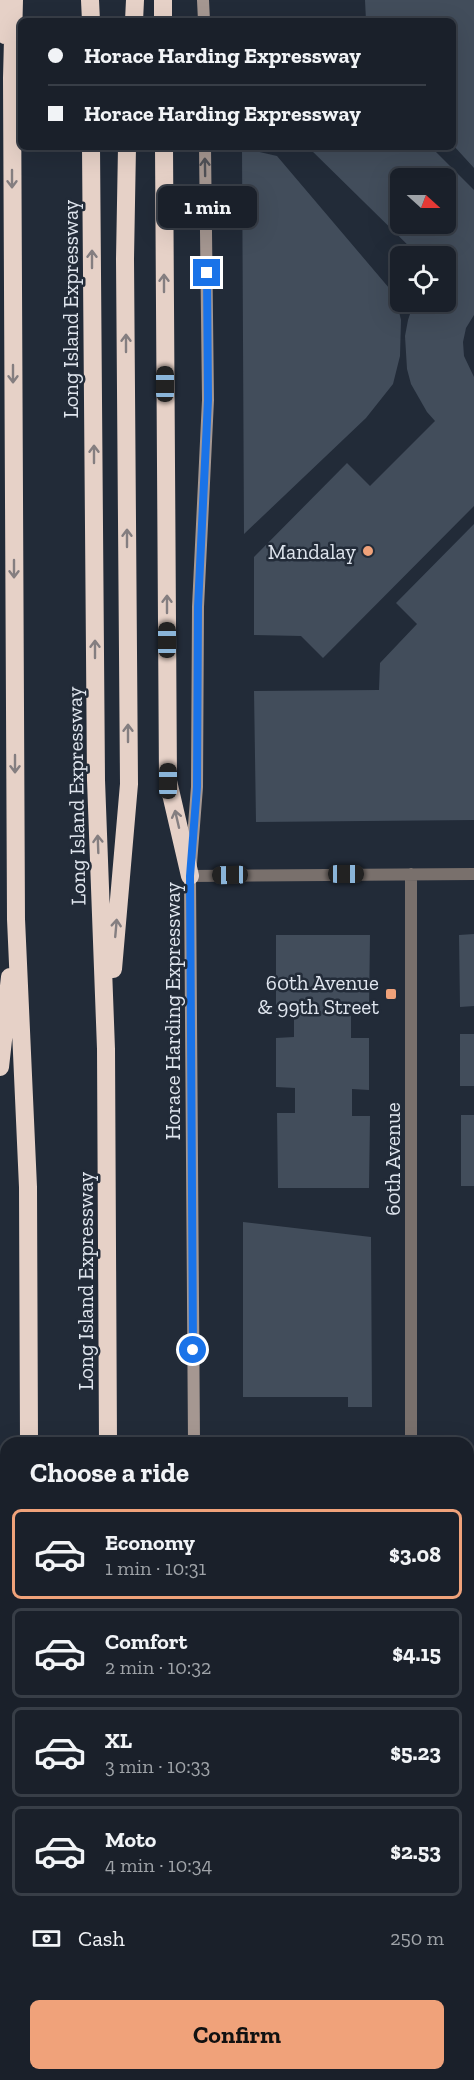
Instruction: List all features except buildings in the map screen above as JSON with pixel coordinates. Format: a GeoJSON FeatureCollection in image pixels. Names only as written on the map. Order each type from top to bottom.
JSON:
{"type":"FeatureCollection","features":[{"type":"Feature","properties":{"kind":"highway"},"geometry":{"type":"LineString","coordinates":[[14,0],[12,78],[16,919],[27,1187],[29,1437]]}},
{"type":"Feature","properties":{"kind":"highway"},"geometry":{"type":"LineString","coordinates":[[90,0],[91,18]]}},
{"type":"Feature","properties":{"kind":"highway"},"geometry":{"type":"LineString","coordinates":[[134,18],[135,0]]}},
{"type":"Feature","properties":{"kind":"highway"},"geometry":{"type":"LineString","coordinates":[[163,0],[163,18]]}},
{"type":"Feature","properties":{"kind":"highway"},"geometry":{"type":"LineString","coordinates":[[0,4],[12,78]]}},
{"type":"Feature","properties":{"kind":"highway","name":"Long Island Expressway"},"geometry":{"type":"LineString","coordinates":[[92,150],[96,780],[106,1049],[108,1437]]}},
{"type":"Feature","properties":{"kind":"highway"},"geometry":{"type":"LineString","coordinates":[[106,1049],[129,784],[125,259],[127,150]]}},
{"type":"Feature","properties":{"kind":"highway"},"geometry":{"type":"LineString","coordinates":[[164,150],[168,781],[190,876]]}},
{"type":"Feature","properties":{"kind":"highway"},"geometry":{"type":"LineString","coordinates":[[0,1067],[16,919]]}},
{"type":"Feature","properties":{"kind":"main road"},"geometry":{"type":"LineString","coordinates":[[203,0],[204,18]]}},
{"type":"Feature","properties":{"kind":"main road","name":"Horace Harding Expressway"},"geometry":{"type":"LineString","coordinates":[[194,1437],[190,876],[197,787],[198,607],[208,400],[205,150]]}},
{"type":"Feature","properties":{"kind":"street","name":"60th Avenue"},"geometry":{"type":"LineString","coordinates":[[411,874],[411,1437]]}},
{"type":"Feature","properties":{"kind":"street"},"geometry":{"type":"LineString","coordinates":[[190,876],[474,874]]}},
{"type":"Feature","properties":{"kind":"place","name":"Mandalay"},"geometry":{"type":"Point","coordinates":[368,551]}},
{"type":"Feature","properties":{"kind":"place","name":"60th Avenue & 99th Street"},"geometry":{"type":"Point","coordinates":[391,994]}},
{"type":"Feature","properties":{"kind":"route"},"geometry":{"type":"LineString","coordinates":[[193,1350],[190,876],[197,787],[198,607],[208,400],[207,273]]}}]}
